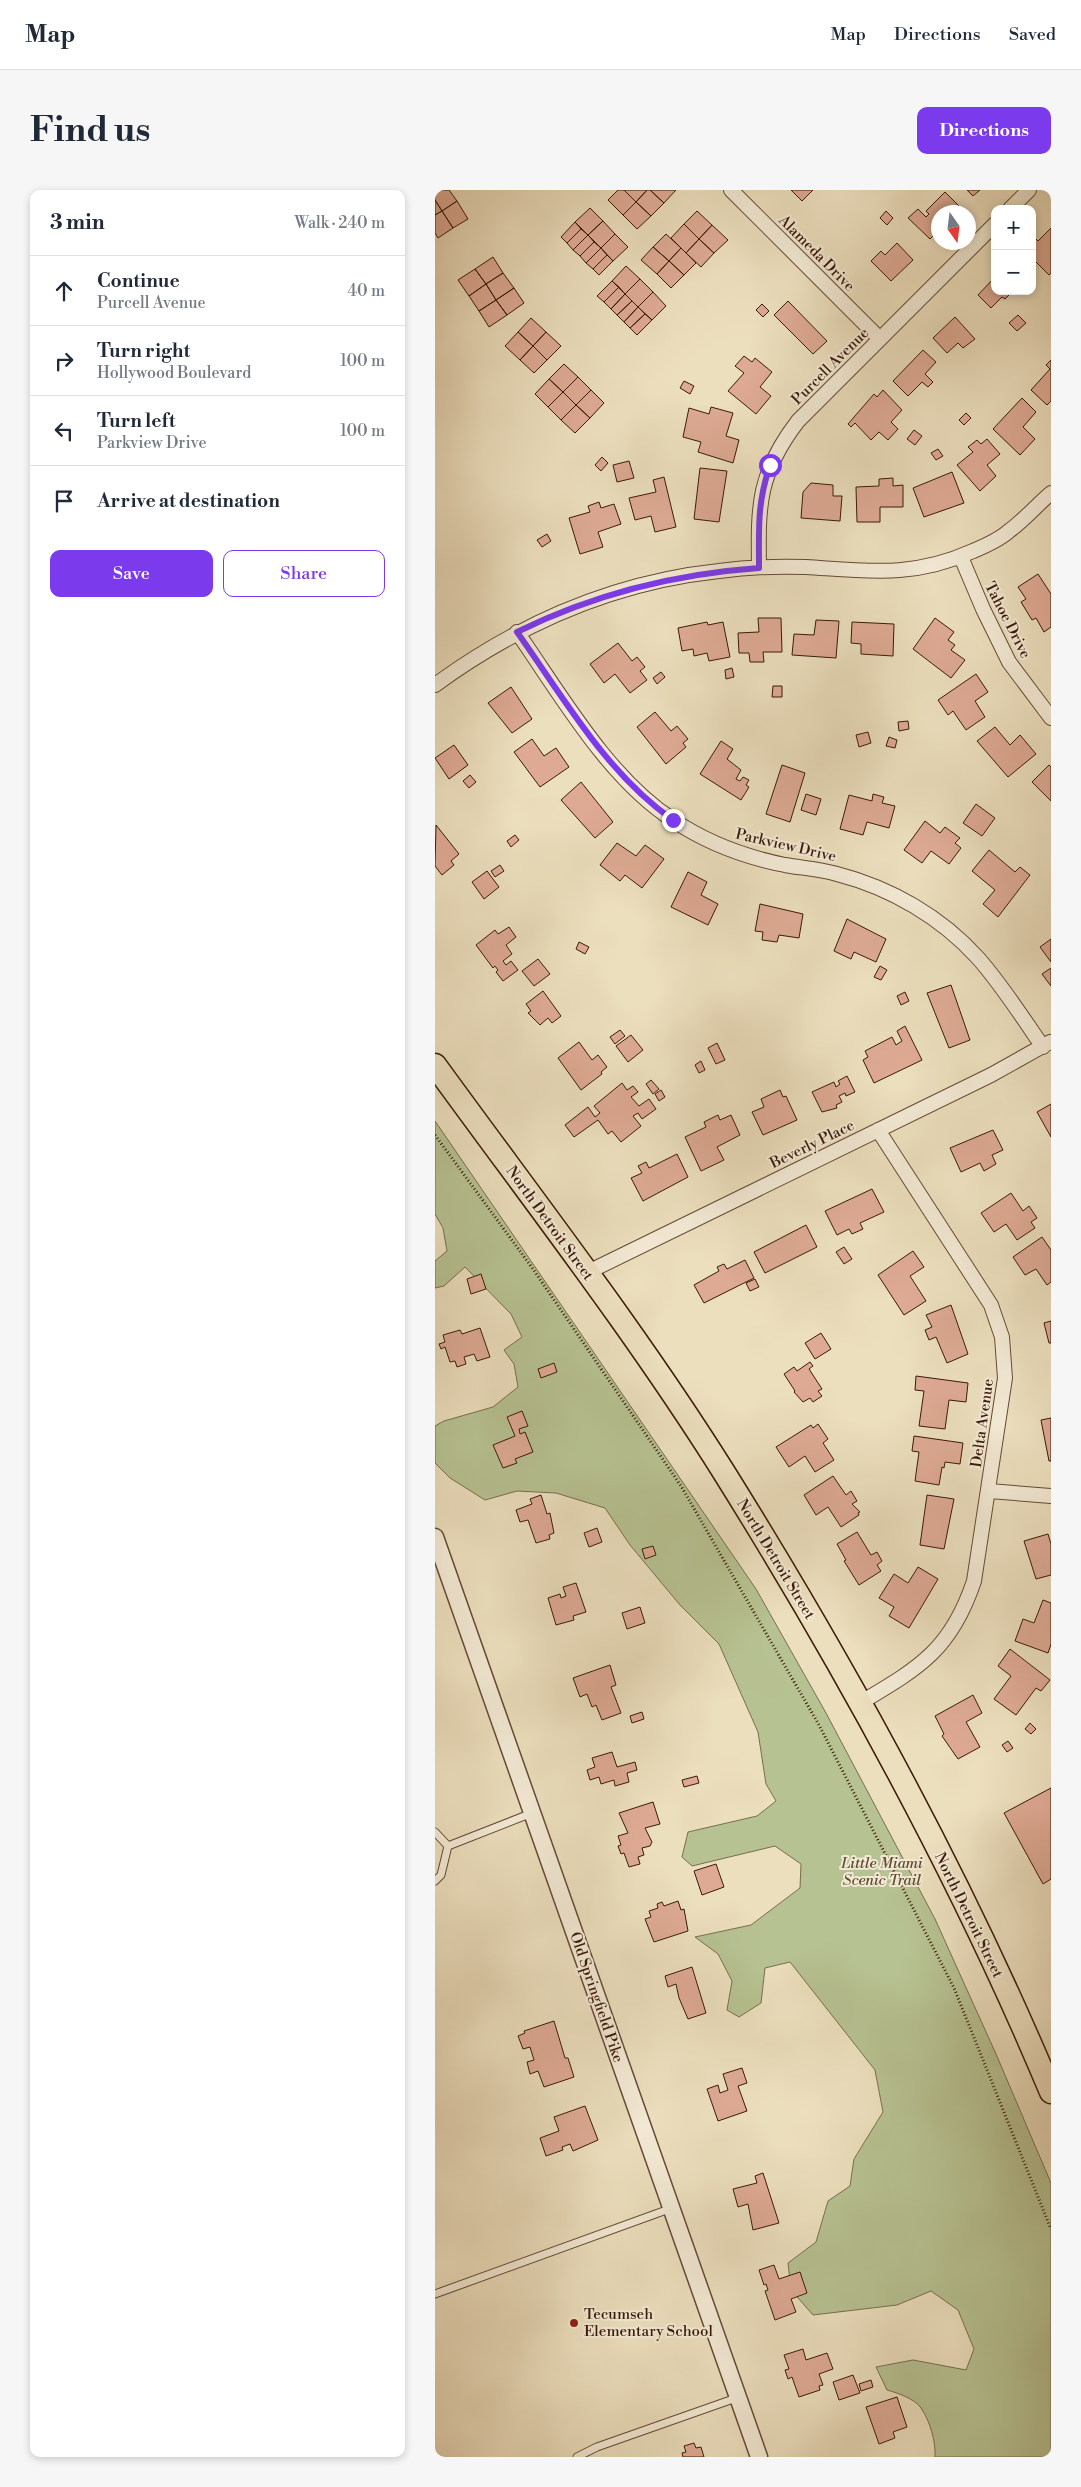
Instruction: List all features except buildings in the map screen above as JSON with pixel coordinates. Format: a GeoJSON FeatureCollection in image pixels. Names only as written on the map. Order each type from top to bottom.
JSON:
{"type":"FeatureCollection","features":[{"type":"Feature","properties":{"kind":"highway","name":"North Detroit Street"},"geometry":{"type":"LineString","coordinates":[[435,1065],[586,1273],[724,1472],[860,1703],[957,1887],[1051,2092]]}},
{"type":"Feature","properties":{"kind":"street","name":"Alameda Drive"},"geometry":{"type":"LineString","coordinates":[[731,190],[879,339]]}},
{"type":"Feature","properties":{"kind":"street"},"geometry":{"type":"LineString","coordinates":[[1014,205],[1029,190]]}},
{"type":"Feature","properties":{"kind":"street","name":"Purcell Avenue"},"geometry":{"type":"LineString","coordinates":[[759,568],[758,511],[762,491],[776,453],[798,421],[991,228]]}},
{"type":"Feature","properties":{"kind":"street"},"geometry":{"type":"LineString","coordinates":[[435,685],[517,632],[570,608],[629,588],[689,575],[759,568],[806,567],[887,573],[924,568],[961,557],[1009,532],[1051,493]]}},
{"type":"Feature","properties":{"kind":"street","name":"Tahoe Drive"},"geometry":{"type":"LineString","coordinates":[[961,557],[983,609],[1009,662],[1051,718]]}},
{"type":"Feature","properties":{"kind":"street","name":"Parkview Drive"},"geometry":{"type":"LineString","coordinates":[[517,632],[605,756],[654,807],[690,831],[731,850],[785,865],[845,876],[870,884],[919,908],[950,931],[977,957],[1047,1044]]}},
{"type":"Feature","properties":{"kind":"street","name":"Beverly Place"},"geometry":{"type":"LineString","coordinates":[[586,1273],[878,1130],[1047,1044]]}},
{"type":"Feature","properties":{"kind":"street","name":"Delta Avenue"},"geometry":{"type":"LineString","coordinates":[[860,1703],[922,1665],[957,1624],[974,1581],[1005,1378],[1004,1350],[998,1323],[984,1291],[878,1130]]}},
{"type":"Feature","properties":{"kind":"street"},"geometry":{"type":"LineString","coordinates":[[989,1491],[1051,1496]]}},
{"type":"Feature","properties":{"kind":"street","name":"Old Springfield Pike"},"geometry":{"type":"LineString","coordinates":[[436,1544],[759,2457]]}},
{"type":"Feature","properties":{"kind":"lane"},"geometry":{"type":"LineString","coordinates":[[448,1846],[532,1813]]}},
{"type":"Feature","properties":{"kind":"lane"},"geometry":{"type":"LineString","coordinates":[[435,1832],[448,1846]]}},
{"type":"Feature","properties":{"kind":"lane"},"geometry":{"type":"LineString","coordinates":[[435,1881],[441,1875],[448,1846]]}},
{"type":"Feature","properties":{"kind":"lane"},"geometry":{"type":"LineString","coordinates":[[435,2294],[672,2208]]}},
{"type":"Feature","properties":{"kind":"lane"},"geometry":{"type":"LineString","coordinates":[[577,2457],[597,2447],[739,2397]]}},
{"type":"Feature","properties":{"kind":"path"},"geometry":{"type":"LineString","coordinates":[[435,1135],[533,1270],[681,1486],[819,1726],[954,1988],[1051,2229]]}},
{"type":"Feature","properties":{"kind":"green space","name":"Little Miami Scenic Trail"},"geometry":{"type":"Polygon","coordinates":[[[435,1121],[756,1589],[826,1713],[935,1919],[996,2054],[1051,2183],[1051,2457],[935,2457],[932,2432],[921,2408],[911,2399],[887,2390],[876,2367],[913,2360],[966,2370],[974,2349],[958,2310],[931,2291],[897,2305],[813,2315],[791,2290],[788,2263],[816,2242],[828,2201],[850,2186],[854,2159],[883,2112],[875,2070],[790,1962],[765,1968],[761,2003],[739,2017],[727,2010],[732,1981],[718,1954],[695,1937],[751,1925],[800,1888],[801,1864],[775,1846],[692,1866],[682,1857],[688,1832],[757,1816],[776,1801],[766,1784],[758,1732],[719,1644],[680,1605],[630,1545],[605,1508],[556,1493],[517,1491],[485,1500],[450,1478],[435,1463],[435,1426],[444,1421],[493,1407],[518,1387],[514,1364],[504,1350],[522,1337],[511,1314],[465,1267],[444,1286],[435,1288],[435,1261],[447,1251],[443,1228],[435,1214],[435,1121]]]}},
{"type":"Feature","properties":{"kind":"place","name":"Tecumseh Elementary School"},"geometry":{"type":"Point","coordinates":[574,2323]}},
{"type":"Feature","properties":{"kind":"route"},"geometry":{"type":"LineString","coordinates":[[673,820],[654,807],[628,783],[605,756],[517,632],[570,608],[629,588],[720,570],[759,568],[758,511],[770,465]]}}]}
